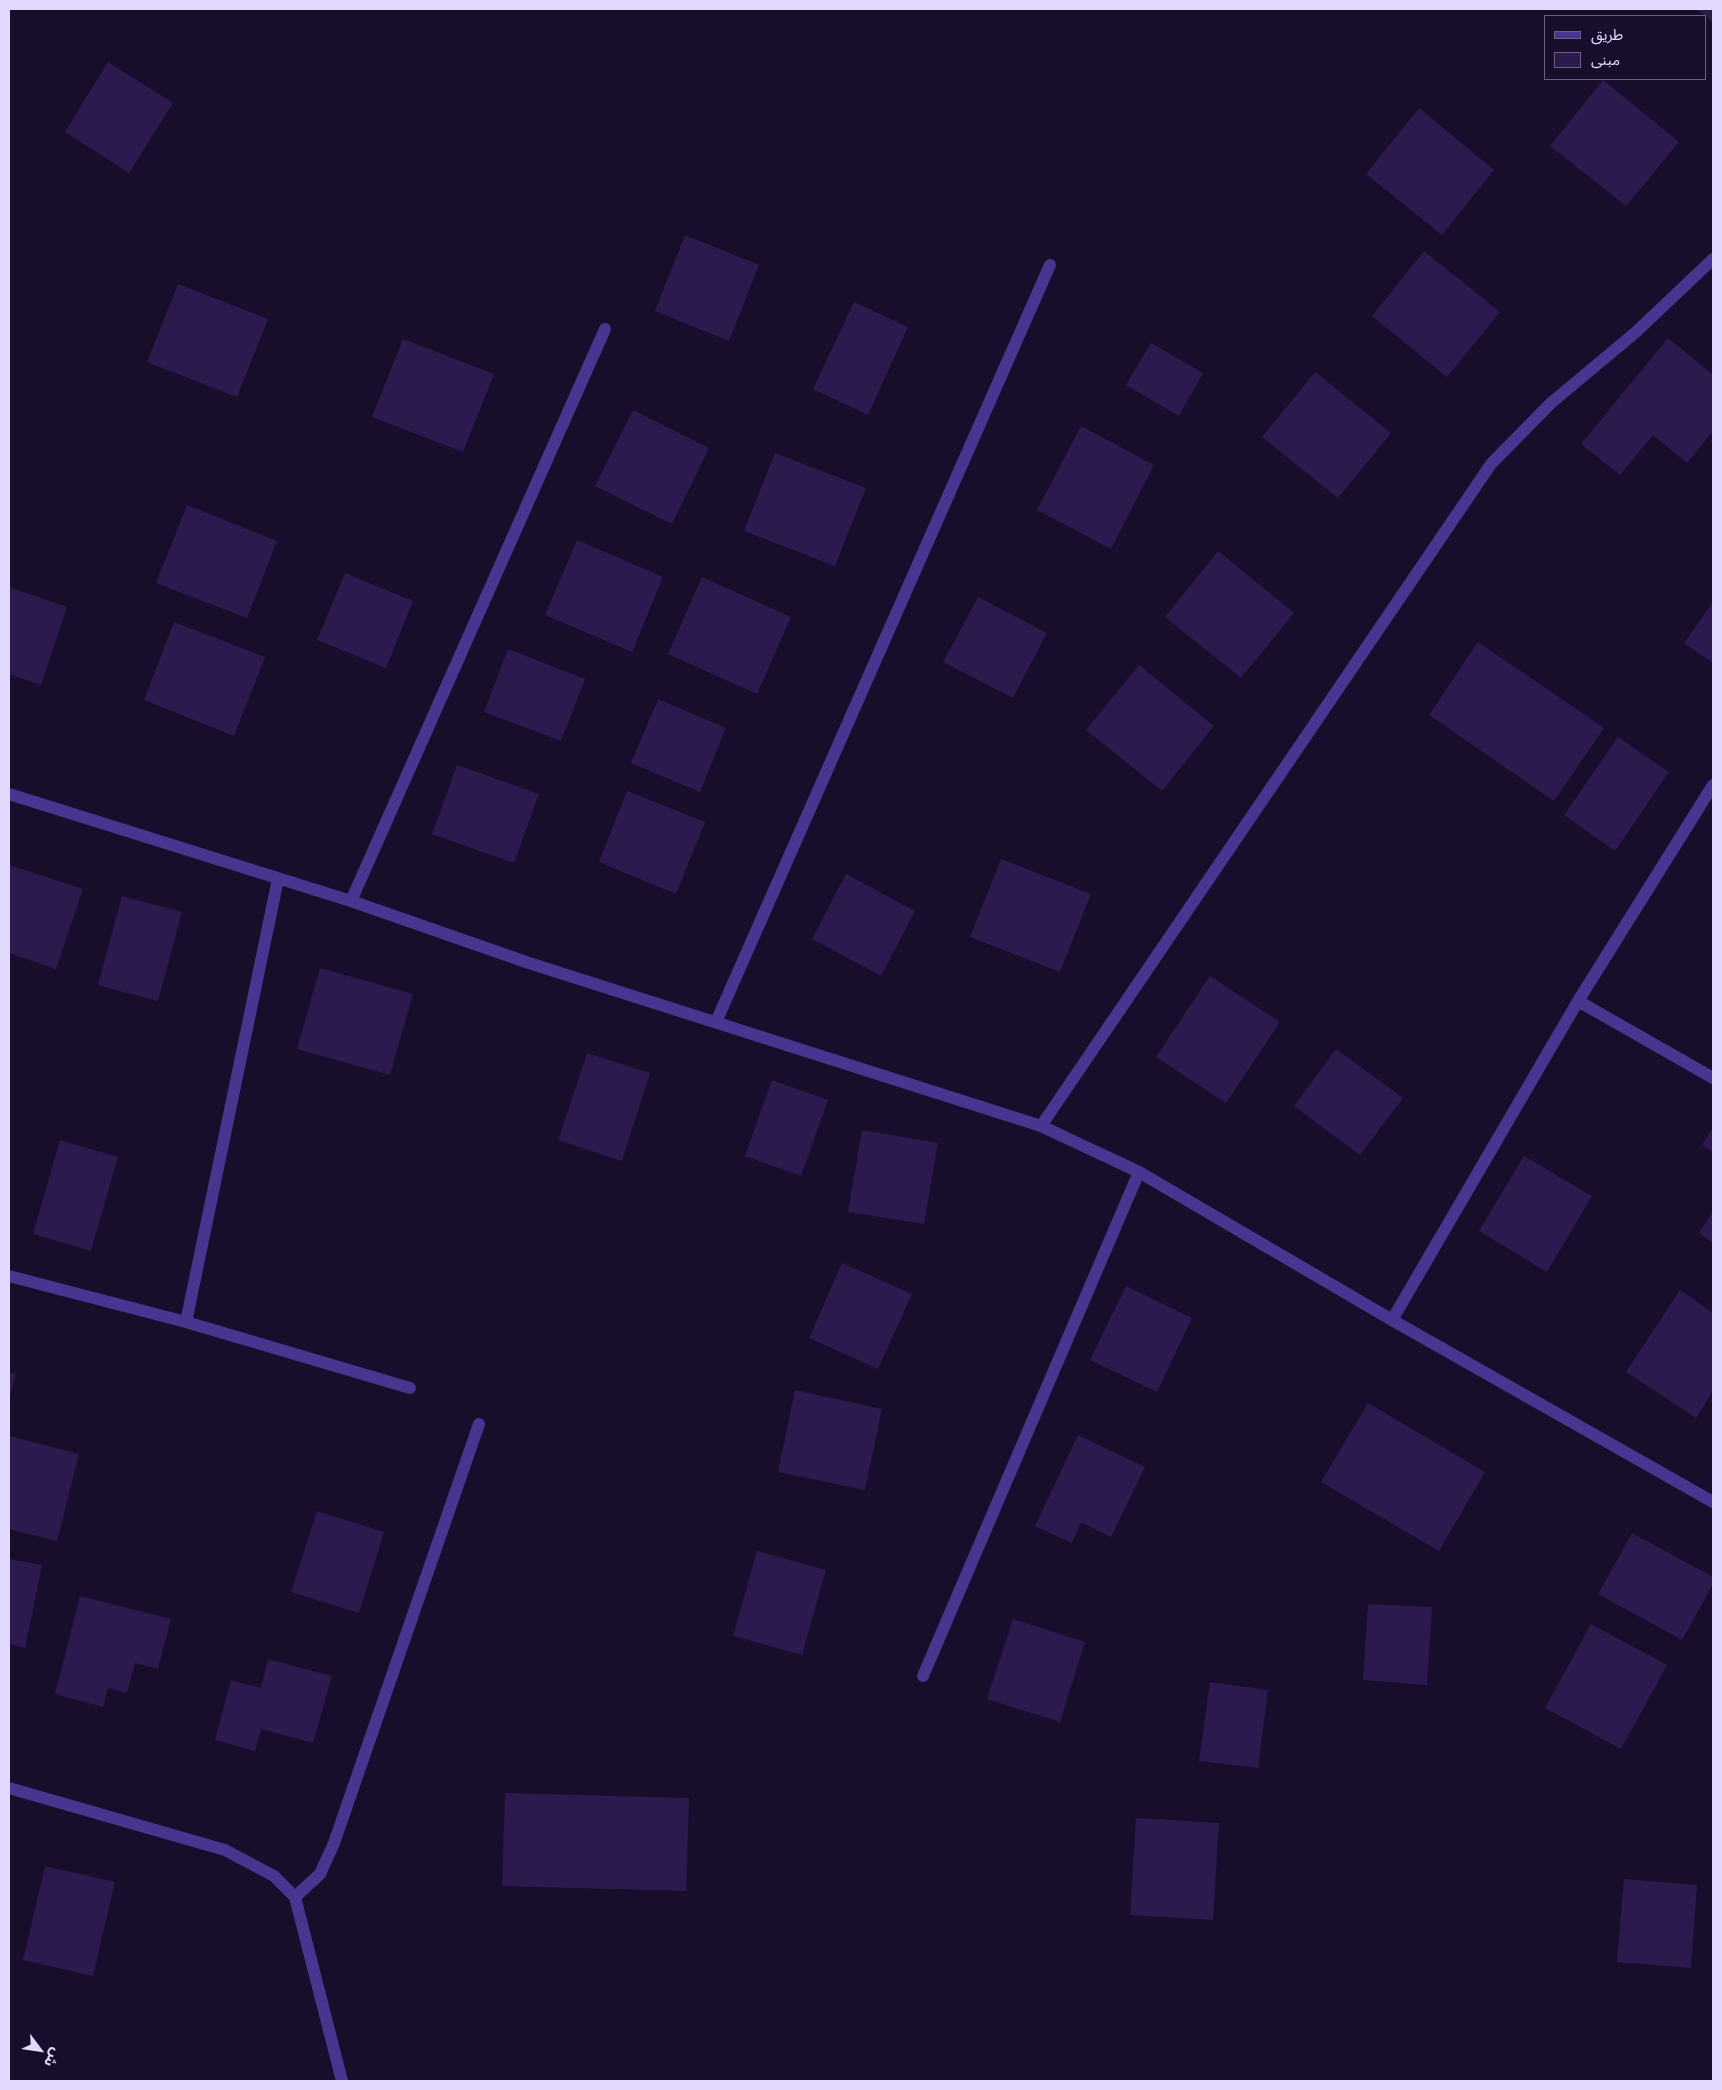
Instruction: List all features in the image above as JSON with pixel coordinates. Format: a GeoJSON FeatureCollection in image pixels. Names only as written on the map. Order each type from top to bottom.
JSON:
{"type":"FeatureCollection","features":[{"type":"Feature","properties":{"kind":"street"},"geometry":{"type":"LineString","coordinates":[[1041,1126],[1491,464],[1551,403],[1636,332],[1713,259]]}},
{"type":"Feature","properties":{"kind":"street"},"geometry":{"type":"LineString","coordinates":[[716,1022],[1050,265]]}},
{"type":"Feature","properties":{"kind":"street"},"geometry":{"type":"LineString","coordinates":[[351,901],[605,329]]}},
{"type":"Feature","properties":{"kind":"street"},"geometry":{"type":"LineString","coordinates":[[1392,1320],[1578,1001],[1713,785]]}},
{"type":"Feature","properties":{"kind":"street"},"geometry":{"type":"LineString","coordinates":[[9,794],[351,901],[529,963],[1041,1126],[1139,1172],[1392,1320],[1713,1502]]}},
{"type":"Feature","properties":{"kind":"street"},"geometry":{"type":"LineString","coordinates":[[186,1322],[278,879]]}},
{"type":"Feature","properties":{"kind":"street"},"geometry":{"type":"LineString","coordinates":[[1578,1001],[1713,1078]]}},
{"type":"Feature","properties":{"kind":"street"},"geometry":{"type":"LineString","coordinates":[[923,1676],[1139,1172]]}},
{"type":"Feature","properties":{"kind":"street"},"geometry":{"type":"LineString","coordinates":[[9,1276],[186,1322],[410,1388]]}},
{"type":"Feature","properties":{"kind":"street"},"geometry":{"type":"LineString","coordinates":[[296,1897],[320,1874],[334,1844],[479,1424]]}},
{"type":"Feature","properties":{"kind":"street"},"geometry":{"type":"LineString","coordinates":[[9,1788],[225,1850],[274,1876],[296,1897],[342,2081]]}},
{"type":"Feature","properties":{"kind":"building"},"geometry":{"type":"Polygon","coordinates":[[[1695,9],[1713,9],[1713,23],[1707,15],[1695,9]]]}},
{"type":"Feature","properties":{"kind":"building"},"geometry":{"type":"Polygon","coordinates":[[[108,62],[173,103],[129,173],[65,132],[108,62]]]}},
{"type":"Feature","properties":{"kind":"building"},"geometry":{"type":"Polygon","coordinates":[[[1603,80],[1679,142],[1626,206],[1550,146],[1603,80]]]}},
{"type":"Feature","properties":{"kind":"building"},"geometry":{"type":"Polygon","coordinates":[[[1419,108],[1494,170],[1442,235],[1366,174],[1419,108]]]}},
{"type":"Feature","properties":{"kind":"building"},"geometry":{"type":"Polygon","coordinates":[[[685,235],[759,265],[729,341],[655,311],[685,235]]]}},
{"type":"Feature","properties":{"kind":"building"},"geometry":{"type":"Polygon","coordinates":[[[1424,251],[1500,312],[1447,377],[1372,316],[1424,251]]]}},
{"type":"Feature","properties":{"kind":"building"},"geometry":{"type":"Polygon","coordinates":[[[178,284],[268,319],[237,397],[147,362],[178,284]]]}},
{"type":"Feature","properties":{"kind":"building"},"geometry":{"type":"Polygon","coordinates":[[[854,302],[908,327],[868,415],[813,389],[854,302]]]}},
{"type":"Feature","properties":{"kind":"building"},"geometry":{"type":"Polygon","coordinates":[[[1668,338],[1713,375],[1713,431],[1687,463],[1653,435],[1620,475],[1581,444],[1668,338]]]}},
{"type":"Feature","properties":{"kind":"building"},"geometry":{"type":"Polygon","coordinates":[[[403,339],[494,374],[463,452],[372,417],[403,339]]]}},
{"type":"Feature","properties":{"kind":"building"},"geometry":{"type":"Polygon","coordinates":[[[1151,343],[1203,373],[1179,416],[1126,385],[1151,343]]]}},
{"type":"Feature","properties":{"kind":"building"},"geometry":{"type":"Polygon","coordinates":[[[1315,372],[1391,433],[1338,498],[1262,437],[1315,372]]]}},
{"type":"Feature","properties":{"kind":"building"},"geometry":{"type":"Polygon","coordinates":[[[633,410],[709,448],[672,524],[595,486],[633,410]]]}},
{"type":"Feature","properties":{"kind":"building"},"geometry":{"type":"Polygon","coordinates":[[[1081,426],[1154,465],[1111,549],[1037,510],[1081,426]]]}},
{"type":"Feature","properties":{"kind":"building"},"geometry":{"type":"Polygon","coordinates":[[[775,453],[866,488],[835,566],[744,531],[775,453]]]}},
{"type":"Feature","properties":{"kind":"building"},"geometry":{"type":"Polygon","coordinates":[[[187,505],[277,541],[247,618],[156,583],[187,505]]]}},
{"type":"Feature","properties":{"kind":"building"},"geometry":{"type":"Polygon","coordinates":[[[577,540],[663,577],[632,652],[545,615],[577,540]]]}},
{"type":"Feature","properties":{"kind":"building"},"geometry":{"type":"Polygon","coordinates":[[[1218,551],[1294,613],[1241,678],[1165,617],[1218,551]]]}},
{"type":"Feature","properties":{"kind":"building"},"geometry":{"type":"Polygon","coordinates":[[[345,573],[413,601],[386,668],[317,640],[345,573]]]}},
{"type":"Feature","properties":{"kind":"building"},"geometry":{"type":"Polygon","coordinates":[[[702,577],[791,617],[757,694],[668,654],[702,577]]]}},
{"type":"Feature","properties":{"kind":"building"},"geometry":{"type":"Polygon","coordinates":[[[9,587],[67,607],[41,685],[9,674],[9,587]]]}},
{"type":"Feature","properties":{"kind":"building"},"geometry":{"type":"Polygon","coordinates":[[[978,597],[1047,633],[1013,698],[943,662],[978,597]]]}},
{"type":"Feature","properties":{"kind":"building"},"geometry":{"type":"Polygon","coordinates":[[[1713,602],[1713,663],[1684,643],[1713,602]]]}},
{"type":"Feature","properties":{"kind":"building"},"geometry":{"type":"Polygon","coordinates":[[[174,622],[265,657],[234,736],[144,700],[174,622]]]}},
{"type":"Feature","properties":{"kind":"building"},"geometry":{"type":"Polygon","coordinates":[[[1478,642],[1604,728],[1554,801],[1429,715],[1478,642]]]}},
{"type":"Feature","properties":{"kind":"building"},"geometry":{"type":"Polygon","coordinates":[[[508,649],[585,679],[561,741],[484,712],[508,649]]]}},
{"type":"Feature","properties":{"kind":"building"},"geometry":{"type":"Polygon","coordinates":[[[1139,665],[1214,726],[1162,791],[1086,730],[1139,665]]]}},
{"type":"Feature","properties":{"kind":"building"},"geometry":{"type":"Polygon","coordinates":[[[658,699],[726,728],[700,792],[631,763],[658,699]]]}},
{"type":"Feature","properties":{"kind":"building"},"geometry":{"type":"Polygon","coordinates":[[[1618,737],[1669,772],[1615,851],[1564,815],[1618,737]]]}},
{"type":"Feature","properties":{"kind":"building"},"geometry":{"type":"Polygon","coordinates":[[[457,765],[539,794],[514,863],[432,834],[457,765]]]}},
{"type":"Feature","properties":{"kind":"building"},"geometry":{"type":"Polygon","coordinates":[[[627,791],[705,822],[676,894],[599,862],[627,791]]]}},
{"type":"Feature","properties":{"kind":"building"},"geometry":{"type":"Polygon","coordinates":[[[1001,859],[1091,894],[1060,972],[970,937],[1001,859]]]}},
{"type":"Feature","properties":{"kind":"building"},"geometry":{"type":"Polygon","coordinates":[[[9,865],[83,889],[56,969],[9,953],[9,865]]]}},
{"type":"Feature","properties":{"kind":"building"},"geometry":{"type":"Polygon","coordinates":[[[846,874],[915,911],[881,976],[812,939],[846,874]]]}},
{"type":"Feature","properties":{"kind":"building"},"geometry":{"type":"Polygon","coordinates":[[[122,896],[182,912],[158,1001],[98,985],[122,896]]]}},
{"type":"Feature","properties":{"kind":"building"},"geometry":{"type":"Polygon","coordinates":[[[320,968],[413,994],[390,1075],[297,1049],[320,968]]]}},
{"type":"Feature","properties":{"kind":"building"},"geometry":{"type":"Polygon","coordinates":[[[1210,976],[1280,1022],[1226,1103],[1156,1057],[1210,976]]]}},
{"type":"Feature","properties":{"kind":"building"},"geometry":{"type":"Polygon","coordinates":[[[1336,1049],[1403,1098],[1360,1155],[1294,1106],[1336,1049]]]}},
{"type":"Feature","properties":{"kind":"building"},"geometry":{"type":"Polygon","coordinates":[[[587,1053],[650,1073],[622,1161],[558,1140],[587,1053]]]}},
{"type":"Feature","properties":{"kind":"building"},"geometry":{"type":"Polygon","coordinates":[[[772,1080],[828,1100],[801,1176],[745,1156],[772,1080]]]}},
{"type":"Feature","properties":{"kind":"building"},"geometry":{"type":"Polygon","coordinates":[[[1713,1127],[1713,1152],[1702,1145],[1713,1127]]]}},
{"type":"Feature","properties":{"kind":"building"},"geometry":{"type":"Polygon","coordinates":[[[862,1130],[938,1143],[924,1224],[848,1212],[862,1130]]]}},
{"type":"Feature","properties":{"kind":"building"},"geometry":{"type":"Polygon","coordinates":[[[60,1140],[118,1157],[91,1251],[33,1234],[60,1140]]]}},
{"type":"Feature","properties":{"kind":"building"},"geometry":{"type":"Polygon","coordinates":[[[1524,1156],[1592,1196],[1547,1272],[1479,1231],[1524,1156]]]}},
{"type":"Feature","properties":{"kind":"building"},"geometry":{"type":"Polygon","coordinates":[[[1713,1211],[1713,1243],[1699,1233],[1713,1211]]]}},
{"type":"Feature","properties":{"kind":"building"},"geometry":{"type":"Polygon","coordinates":[[[842,1263],[912,1294],[878,1369],[809,1338],[842,1263]]]}},
{"type":"Feature","properties":{"kind":"building"},"geometry":{"type":"Polygon","coordinates":[[[1126,1286],[1192,1318],[1157,1392],[1090,1360],[1126,1286]]]}},
{"type":"Feature","properties":{"kind":"building"},"geometry":{"type":"Polygon","coordinates":[[[1680,1290],[1713,1313],[1713,1391],[1696,1418],[1626,1372],[1680,1290]]]}},
{"type":"Feature","properties":{"kind":"building"},"geometry":{"type":"Polygon","coordinates":[[[9,1372],[16,1374],[9,1400],[9,1372]]]}},
{"type":"Feature","properties":{"kind":"building"},"geometry":{"type":"Polygon","coordinates":[[[795,1390],[882,1409],[865,1490],[778,1472],[795,1390]]]}},
{"type":"Feature","properties":{"kind":"building"},"geometry":{"type":"Polygon","coordinates":[[[1368,1403],[1485,1472],[1439,1551],[1321,1482],[1368,1403]]]}},
{"type":"Feature","properties":{"kind":"building"},"geometry":{"type":"Polygon","coordinates":[[[1078,1435],[1145,1467],[1111,1537],[1081,1522],[1072,1543],[1035,1526],[1078,1435]]]}},
{"type":"Feature","properties":{"kind":"building"},"geometry":{"type":"Polygon","coordinates":[[[9,1436],[79,1454],[57,1541],[9,1529],[9,1436]]]}},
{"type":"Feature","properties":{"kind":"building"},"geometry":{"type":"Polygon","coordinates":[[[317,1511],[384,1532],[359,1613],[291,1592],[317,1511]]]}},
{"type":"Feature","properties":{"kind":"building"},"geometry":{"type":"Polygon","coordinates":[[[1632,1533],[1713,1577],[1713,1584],[1682,1640],[1598,1594],[1632,1533]]]}},
{"type":"Feature","properties":{"kind":"building"},"geometry":{"type":"Polygon","coordinates":[[[757,1551],[826,1570],[802,1655],[733,1636],[757,1551]]]}},
{"type":"Feature","properties":{"kind":"building"},"geometry":{"type":"Polygon","coordinates":[[[9,1559],[42,1565],[25,1648],[9,1644],[9,1559]]]}},
{"type":"Feature","properties":{"kind":"building"},"geometry":{"type":"Polygon","coordinates":[[[80,1596],[171,1619],[158,1669],[135,1663],[127,1693],[108,1688],[103,1707],[55,1694],[80,1596]]]}},
{"type":"Feature","properties":{"kind":"building"},"geometry":{"type":"Polygon","coordinates":[[[1368,1604],[1432,1607],[1427,1685],[1363,1680],[1368,1604]]]}},
{"type":"Feature","properties":{"kind":"building"},"geometry":{"type":"Polygon","coordinates":[[[1013,1619],[1085,1642],[1060,1722],[987,1699],[1013,1619]]]}},
{"type":"Feature","properties":{"kind":"building"},"geometry":{"type":"Polygon","coordinates":[[[1591,1624],[1667,1665],[1621,1749],[1545,1708],[1591,1624]]]}},
{"type":"Feature","properties":{"kind":"building"},"geometry":{"type":"Polygon","coordinates":[[[268,1659],[332,1676],[313,1743],[261,1729],[255,1751],[215,1740],[231,1680],[261,1688],[268,1659]]]}},
{"type":"Feature","properties":{"kind":"building"},"geometry":{"type":"Polygon","coordinates":[[[1210,1682],[1268,1690],[1258,1768],[1199,1761],[1210,1682]]]}},
{"type":"Feature","properties":{"kind":"building"},"geometry":{"type":"Polygon","coordinates":[[[505,1793],[689,1798],[686,1891],[502,1886],[505,1793]]]}},
{"type":"Feature","properties":{"kind":"building"},"geometry":{"type":"Polygon","coordinates":[[[1136,1818],[1219,1823],[1213,1920],[1130,1915],[1136,1818]]]}},
{"type":"Feature","properties":{"kind":"building"},"geometry":{"type":"Polygon","coordinates":[[[45,1866],[115,1882],[93,1976],[23,1960],[45,1866]]]}},
{"type":"Feature","properties":{"kind":"building"},"geometry":{"type":"Polygon","coordinates":[[[1624,1879],[1697,1885],[1691,1968],[1617,1962],[1624,1879]]]}}]}
